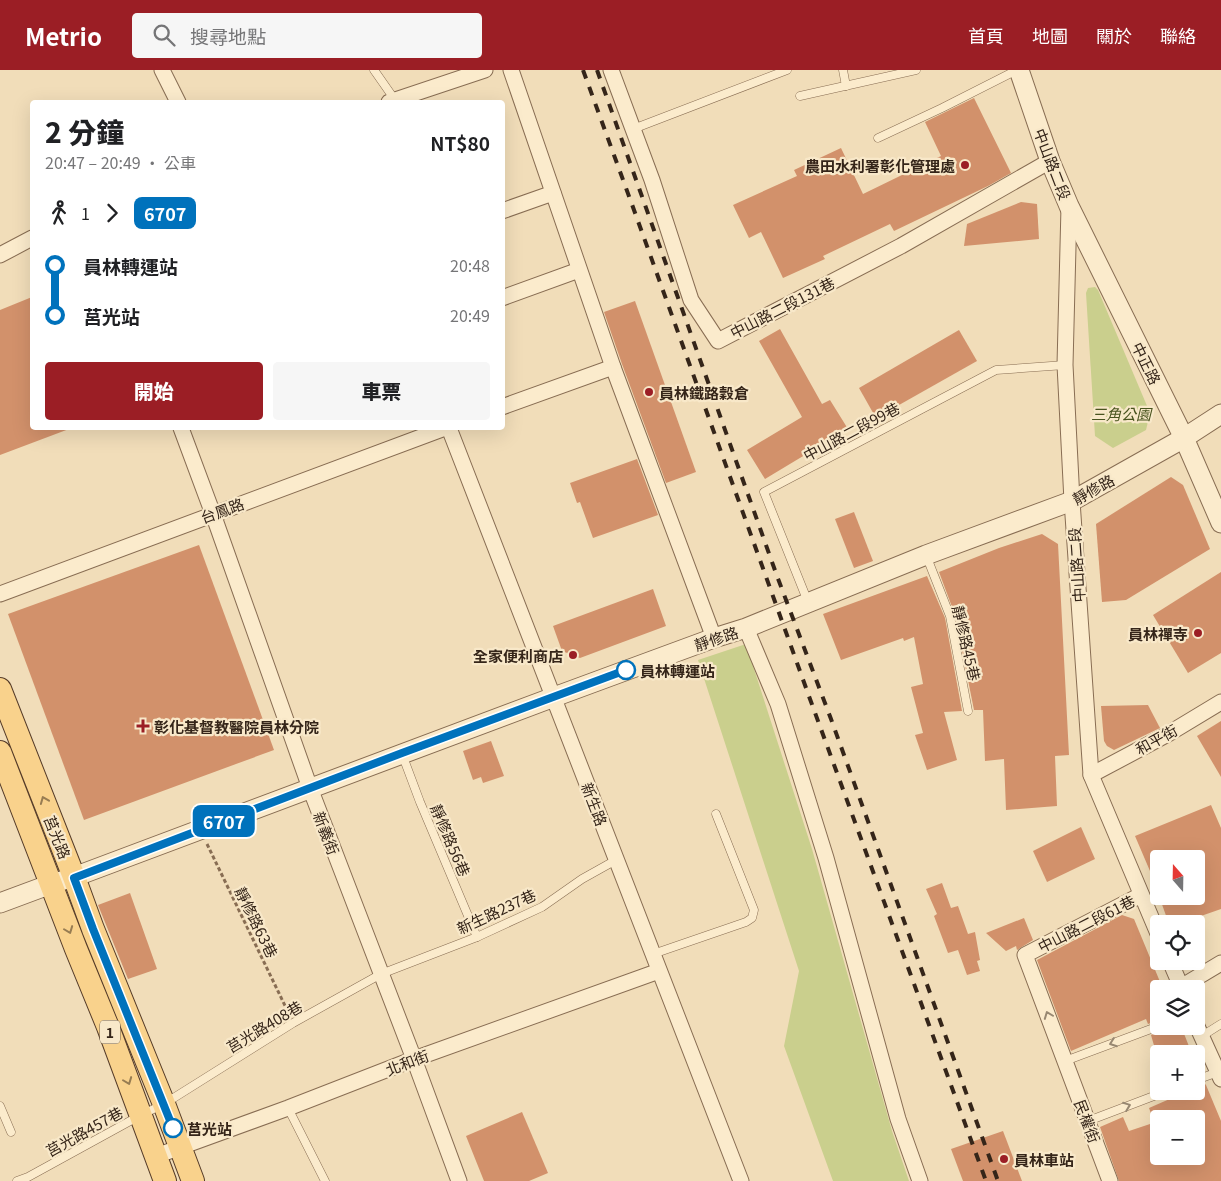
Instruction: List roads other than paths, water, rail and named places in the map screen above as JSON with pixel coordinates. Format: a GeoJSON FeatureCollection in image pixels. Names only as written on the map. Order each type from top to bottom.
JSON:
{"type":"FeatureCollection","features":[{"type":"Feature","properties":{"kind":"main road","name":"莒光路"},"geometry":{"type":"LineString","coordinates":[[0,689],[193,1181]]}},
{"type":"Feature","properties":{"kind":"main road","name":"莒光路"},"geometry":{"type":"LineString","coordinates":[[0,752],[165,1181]]}},
{"type":"Feature","properties":{"kind":"street"},"geometry":{"type":"LineString","coordinates":[[162,70],[177,100]]}},
{"type":"Feature","properties":{"kind":"street"},"geometry":{"type":"LineString","coordinates":[[394,100],[458,74],[485,70]]}},
{"type":"Feature","properties":{"kind":"street"},"geometry":{"type":"LineString","coordinates":[[511,70],[613,367],[714,638]]}},
{"type":"Feature","properties":{"kind":"street","name":"中山路二段131巷"},"geometry":{"type":"LineString","coordinates":[[611,70],[652,180],[691,300],[718,341],[901,246],[1050,161]]}},
{"type":"Feature","properties":{"kind":"street","name":"中山路二段"},"geometry":{"type":"LineString","coordinates":[[1018,70],[1050,161],[1069,206],[1065,365],[1090,775],[1150,916]]}},
{"type":"Feature","properties":{"kind":"street"},"geometry":{"type":"LineString","coordinates":[[505,210],[553,194]]}},
{"type":"Feature","properties":{"kind":"street","name":"中正路"},"geometry":{"type":"LineString","coordinates":[[1069,206],[1184,438],[1221,523]]}},
{"type":"Feature","properties":{"kind":"street"},"geometry":{"type":"LineString","coordinates":[[0,254],[30,239]]}},
{"type":"Feature","properties":{"kind":"street"},"geometry":{"type":"LineString","coordinates":[[505,297],[579,270]]}},
{"type":"Feature","properties":{"kind":"street"},"geometry":{"type":"LineString","coordinates":[[505,406],[613,367]]}},
{"type":"Feature","properties":{"kind":"street","name":"靜修路"},"geometry":{"type":"LineString","coordinates":[[0,903],[74,878],[402,753],[714,638],[746,628],[926,555],[1072,501],[1184,438],[1221,414]]}},
{"type":"Feature","properties":{"kind":"street","name":"新義街"},"geometry":{"type":"LineString","coordinates":[[182,430],[310,788],[459,1181]]}},
{"type":"Feature","properties":{"kind":"street","name":"台鳳路"},"geometry":{"type":"LineString","coordinates":[[0,594],[440,430]]}},
{"type":"Feature","properties":{"kind":"street","name":"新生路"},"geometry":{"type":"LineString","coordinates":[[450,430],[741,1181]]}},
{"type":"Feature","properties":{"kind":"street"},"geometry":{"type":"LineString","coordinates":[[746,628],[778,704],[826,858],[898,1119],[920,1181]]}},
{"type":"Feature","properties":{"kind":"street","name":"和平街"},"geometry":{"type":"LineString","coordinates":[[1090,775],[1168,734],[1221,702]]}},
{"type":"Feature","properties":{"kind":"street","name":"中山路二段61巷"},"geometry":{"type":"LineString","coordinates":[[1065,1061],[1025,954],[1141,895]]}},
{"type":"Feature","properties":{"kind":"street"},"geometry":{"type":"LineString","coordinates":[[1194,980],[1221,963]]}},
{"type":"Feature","properties":{"kind":"street","name":"北和街"},"geometry":{"type":"LineString","coordinates":[[156,1156],[288,1108],[414,1059],[659,971]]}},
{"type":"Feature","properties":{"kind":"street"},"geometry":{"type":"LineString","coordinates":[[1201,1035],[1219,1076]]}},
{"type":"Feature","properties":{"kind":"street","name":"民權街"},"geometry":{"type":"LineString","coordinates":[[1065,1061],[1110,1181]]}},
{"type":"Feature","properties":{"kind":"lane"},"geometry":{"type":"LineString","coordinates":[[374,70],[391,100]]}},
{"type":"Feature","properties":{"kind":"lane"},"geometry":{"type":"LineString","coordinates":[[633,129],[787,70]]}},
{"type":"Feature","properties":{"kind":"lane"},"geometry":{"type":"LineString","coordinates":[[843,70],[846,86]]}},
{"type":"Feature","properties":{"kind":"lane"},"geometry":{"type":"LineString","coordinates":[[800,96],[916,70]]}},
{"type":"Feature","properties":{"kind":"lane"},"geometry":{"type":"LineString","coordinates":[[878,138],[1018,70]]}},
{"type":"Feature","properties":{"kind":"lane","name":"中山路二段99巷"},"geometry":{"type":"LineString","coordinates":[[809,604],[764,492],[996,370],[1065,365]]}},
{"type":"Feature","properties":{"kind":"lane","name":"靜修路45巷"},"geometry":{"type":"LineString","coordinates":[[926,555],[950,616],[968,711]]}},
{"type":"Feature","properties":{"kind":"lane","name":"靜修路56巷"},"geometry":{"type":"LineString","coordinates":[[402,753],[420,802],[477,937]]}},
{"type":"Feature","properties":{"kind":"lane"},"geometry":{"type":"LineString","coordinates":[[653,954],[746,922],[752,918],[754,910],[716,814]]}},
{"type":"Feature","properties":{"kind":"lane","name":"新生路237巷"},"geometry":{"type":"LineString","coordinates":[[381,974],[477,937],[542,907],[582,879],[616,860]]}},
{"type":"Feature","properties":{"kind":"lane","name":"莒光路408巷"},"geometry":{"type":"LineString","coordinates":[[164,1104],[294,1023],[381,974]]}},
{"type":"Feature","properties":{"kind":"lane"},"geometry":{"type":"LineString","coordinates":[[1205,1028],[1221,1024]]}},
{"type":"Feature","properties":{"kind":"lane"},"geometry":{"type":"LineString","coordinates":[[1065,1061],[1150,1029]]}},
{"type":"Feature","properties":{"kind":"lane"},"geometry":{"type":"LineString","coordinates":[[1205,1078],[1219,1076]]}},
{"type":"Feature","properties":{"kind":"lane"},"geometry":{"type":"LineString","coordinates":[[1088,1122],[1150,1098]]}},
{"type":"Feature","properties":{"kind":"lane","name":"莒光路457巷"},"geometry":{"type":"LineString","coordinates":[[17,1181],[29,1179],[164,1104]]}},
{"type":"Feature","properties":{"kind":"lane"},"geometry":{"type":"LineString","coordinates":[[0,1106],[11,1132]]}},
{"type":"Feature","properties":{"kind":"lane"},"geometry":{"type":"LineString","coordinates":[[288,1108],[325,1181]]}},
{"type":"Feature","properties":{"kind":"railway"},"geometry":{"type":"LineString","coordinates":[[583,70],[986,1181]]}},
{"type":"Feature","properties":{"kind":"railway"},"geometry":{"type":"LineString","coordinates":[[597,70],[777,576],[831,719],[998,1181]]}},
{"type":"Feature","properties":{"kind":"place","name":"農田水利署彰化管理處"},"geometry":{"type":"Point","coordinates":[965,165]}},
{"type":"Feature","properties":{"kind":"place","name":"員林鐵路穀倉"},"geometry":{"type":"Point","coordinates":[649,392]}},
{"type":"Feature","properties":{"kind":"place","name":"員林禪寺"},"geometry":{"type":"Point","coordinates":[1198,633]}},
{"type":"Feature","properties":{"kind":"place","name":"全家便利商店"},"geometry":{"type":"Point","coordinates":[573,655]}},
{"type":"Feature","properties":{"kind":"place","name":"員林轉運站"},"geometry":{"type":"Point","coordinates":[626,670]}},
{"type":"Feature","properties":{"kind":"place","name":"彰化基督教醫院員林分院"},"geometry":{"type":"Point","coordinates":[143,726]}},
{"type":"Feature","properties":{"kind":"place","name":"莒光站"},"geometry":{"type":"Point","coordinates":[173,1128]}},
{"type":"Feature","properties":{"kind":"place","name":"員林車站"},"geometry":{"type":"Point","coordinates":[1004,1159]}},
{"type":"Feature","properties":{"kind":"park label","name":"三角公園"},"geometry":{"type":"Point","coordinates":[1121,413]}}]}
